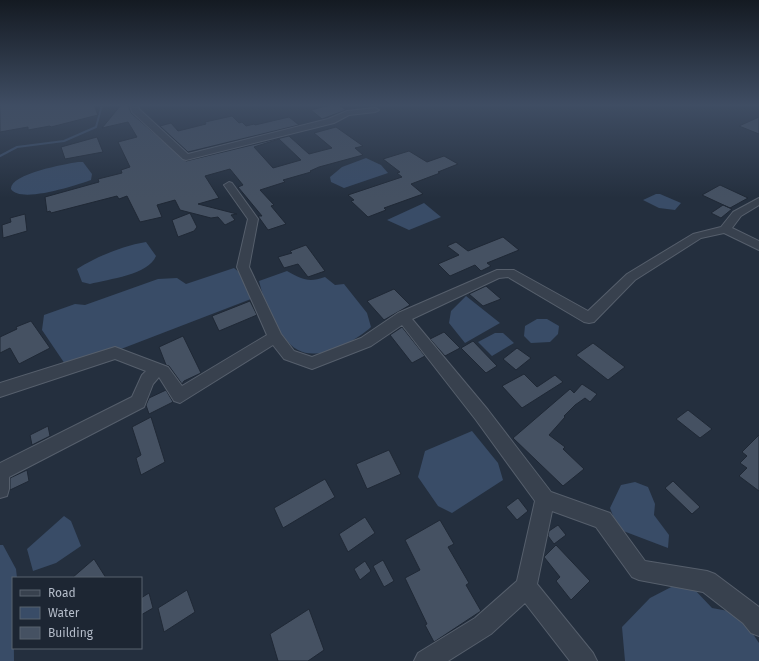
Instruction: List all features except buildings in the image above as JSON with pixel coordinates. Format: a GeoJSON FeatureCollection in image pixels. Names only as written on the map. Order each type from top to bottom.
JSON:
{"type":"FeatureCollection","features":[{"type":"Feature","properties":{"kind":"street"},"geometry":{"type":"LineString","coordinates":[[163,136],[186,157],[269,136]]}},
{"type":"Feature","properties":{"kind":"street"},"geometry":{"type":"LineString","coordinates":[[229,185],[253,219],[243,267],[275,337],[289,355],[312,362],[366,342],[403,317],[497,274],[510,272],[589,318],[631,277],[697,236],[725,229],[737,214],[759,201]]}},
{"type":"Feature","properties":{"kind":"street"},"geometry":{"type":"LineString","coordinates":[[725,229],[759,246]]}},
{"type":"Feature","properties":{"kind":"street"},"geometry":{"type":"LineString","coordinates":[[403,317],[482,415],[545,499],[602,520],[639,570],[707,582],[751,615],[759,625]]}},
{"type":"Feature","properties":{"kind":"street"},"geometry":{"type":"LineString","coordinates":[[0,390],[115,353],[163,371],[180,396],[275,337]]}},
{"type":"Feature","properties":{"kind":"street"},"geometry":{"type":"LineString","coordinates":[[0,472],[138,402],[147,380],[157,369]]}},
{"type":"Feature","properties":{"kind":"street"},"geometry":{"type":"LineString","coordinates":[[0,476],[0,489]]}},
{"type":"Feature","properties":{"kind":"street"},"geometry":{"type":"LineString","coordinates":[[426,661],[484,626],[526,587],[545,499]]}},
{"type":"Feature","properties":{"kind":"street"},"geometry":{"type":"LineString","coordinates":[[526,587],[585,661]]}},
{"type":"Feature","properties":{"kind":"water"},"geometry":{"type":"Polygon","coordinates":[[[366,158],[381,165],[388,173],[344,188],[331,182],[330,177],[342,167],[366,158]]]}},
{"type":"Feature","properties":{"kind":"water"},"geometry":{"type":"Polygon","coordinates":[[[83,162],[92,174],[91,180],[74,186],[37,194],[25,195],[16,193],[11,189],[13,184],[28,174],[51,167],[83,162]]]}},
{"type":"Feature","properties":{"kind":"water"},"geometry":{"type":"Polygon","coordinates":[[[656,194],[660,194],[681,203],[675,210],[659,208],[643,200],[656,194]]]}},
{"type":"Feature","properties":{"kind":"water"},"geometry":{"type":"Polygon","coordinates":[[[424,203],[441,217],[409,230],[387,220],[424,203]]]}},
{"type":"Feature","properties":{"kind":"water"},"geometry":{"type":"Polygon","coordinates":[[[146,242],[156,256],[145,268],[117,278],[90,284],[82,282],[77,269],[110,252],[146,242]]]}},
{"type":"Feature","properties":{"kind":"water"},"geometry":{"type":"Polygon","coordinates":[[[234,268],[239,272],[251,299],[121,349],[106,351],[65,364],[42,330],[44,315],[75,304],[85,305],[158,279],[177,278],[186,284],[234,268]]]}},
{"type":"Feature","properties":{"kind":"water"},"geometry":{"type":"Polygon","coordinates":[[[287,271],[309,280],[325,277],[335,285],[344,284],[367,313],[371,327],[347,344],[326,352],[307,353],[298,350],[284,338],[278,329],[264,299],[259,281],[287,271]]]}},
{"type":"Feature","properties":{"kind":"water"},"geometry":{"type":"Polygon","coordinates":[[[466,296],[500,323],[465,343],[449,323],[451,311],[466,296]]]}},
{"type":"Feature","properties":{"kind":"water"},"geometry":{"type":"Polygon","coordinates":[[[537,319],[547,319],[559,326],[558,334],[550,342],[531,343],[524,336],[525,326],[537,319]]]}},
{"type":"Feature","properties":{"kind":"water"},"geometry":{"type":"Polygon","coordinates":[[[495,333],[503,333],[514,343],[492,356],[478,342],[495,333]]]}},
{"type":"Feature","properties":{"kind":"water"},"geometry":{"type":"Polygon","coordinates":[[[472,431],[498,463],[503,480],[452,513],[438,506],[418,477],[425,451],[472,431]]]}},
{"type":"Feature","properties":{"kind":"water"},"geometry":{"type":"Polygon","coordinates":[[[635,482],[648,487],[655,504],[654,515],[669,535],[668,548],[618,529],[610,508],[621,485],[635,482]]]}},
{"type":"Feature","properties":{"kind":"water"},"geometry":{"type":"Polygon","coordinates":[[[64,516],[71,521],[81,546],[56,563],[33,571],[27,549],[64,516]]]}},
{"type":"Feature","properties":{"kind":"water"},"geometry":{"type":"Polygon","coordinates":[[[0,545],[3,545],[16,569],[17,577],[12,577],[12,649],[14,649],[14,661],[0,661],[0,545]]]}},
{"type":"Feature","properties":{"kind":"water"},"geometry":{"type":"Polygon","coordinates":[[[677,584],[695,590],[712,608],[739,613],[759,643],[759,661],[625,661],[622,627],[650,598],[677,584]]]}},
{"type":"Feature","properties":{"kind":"waterway"},"geometry":{"type":"LineString","coordinates":[[0,156],[17,147],[64,141],[76,136]]}}]}
